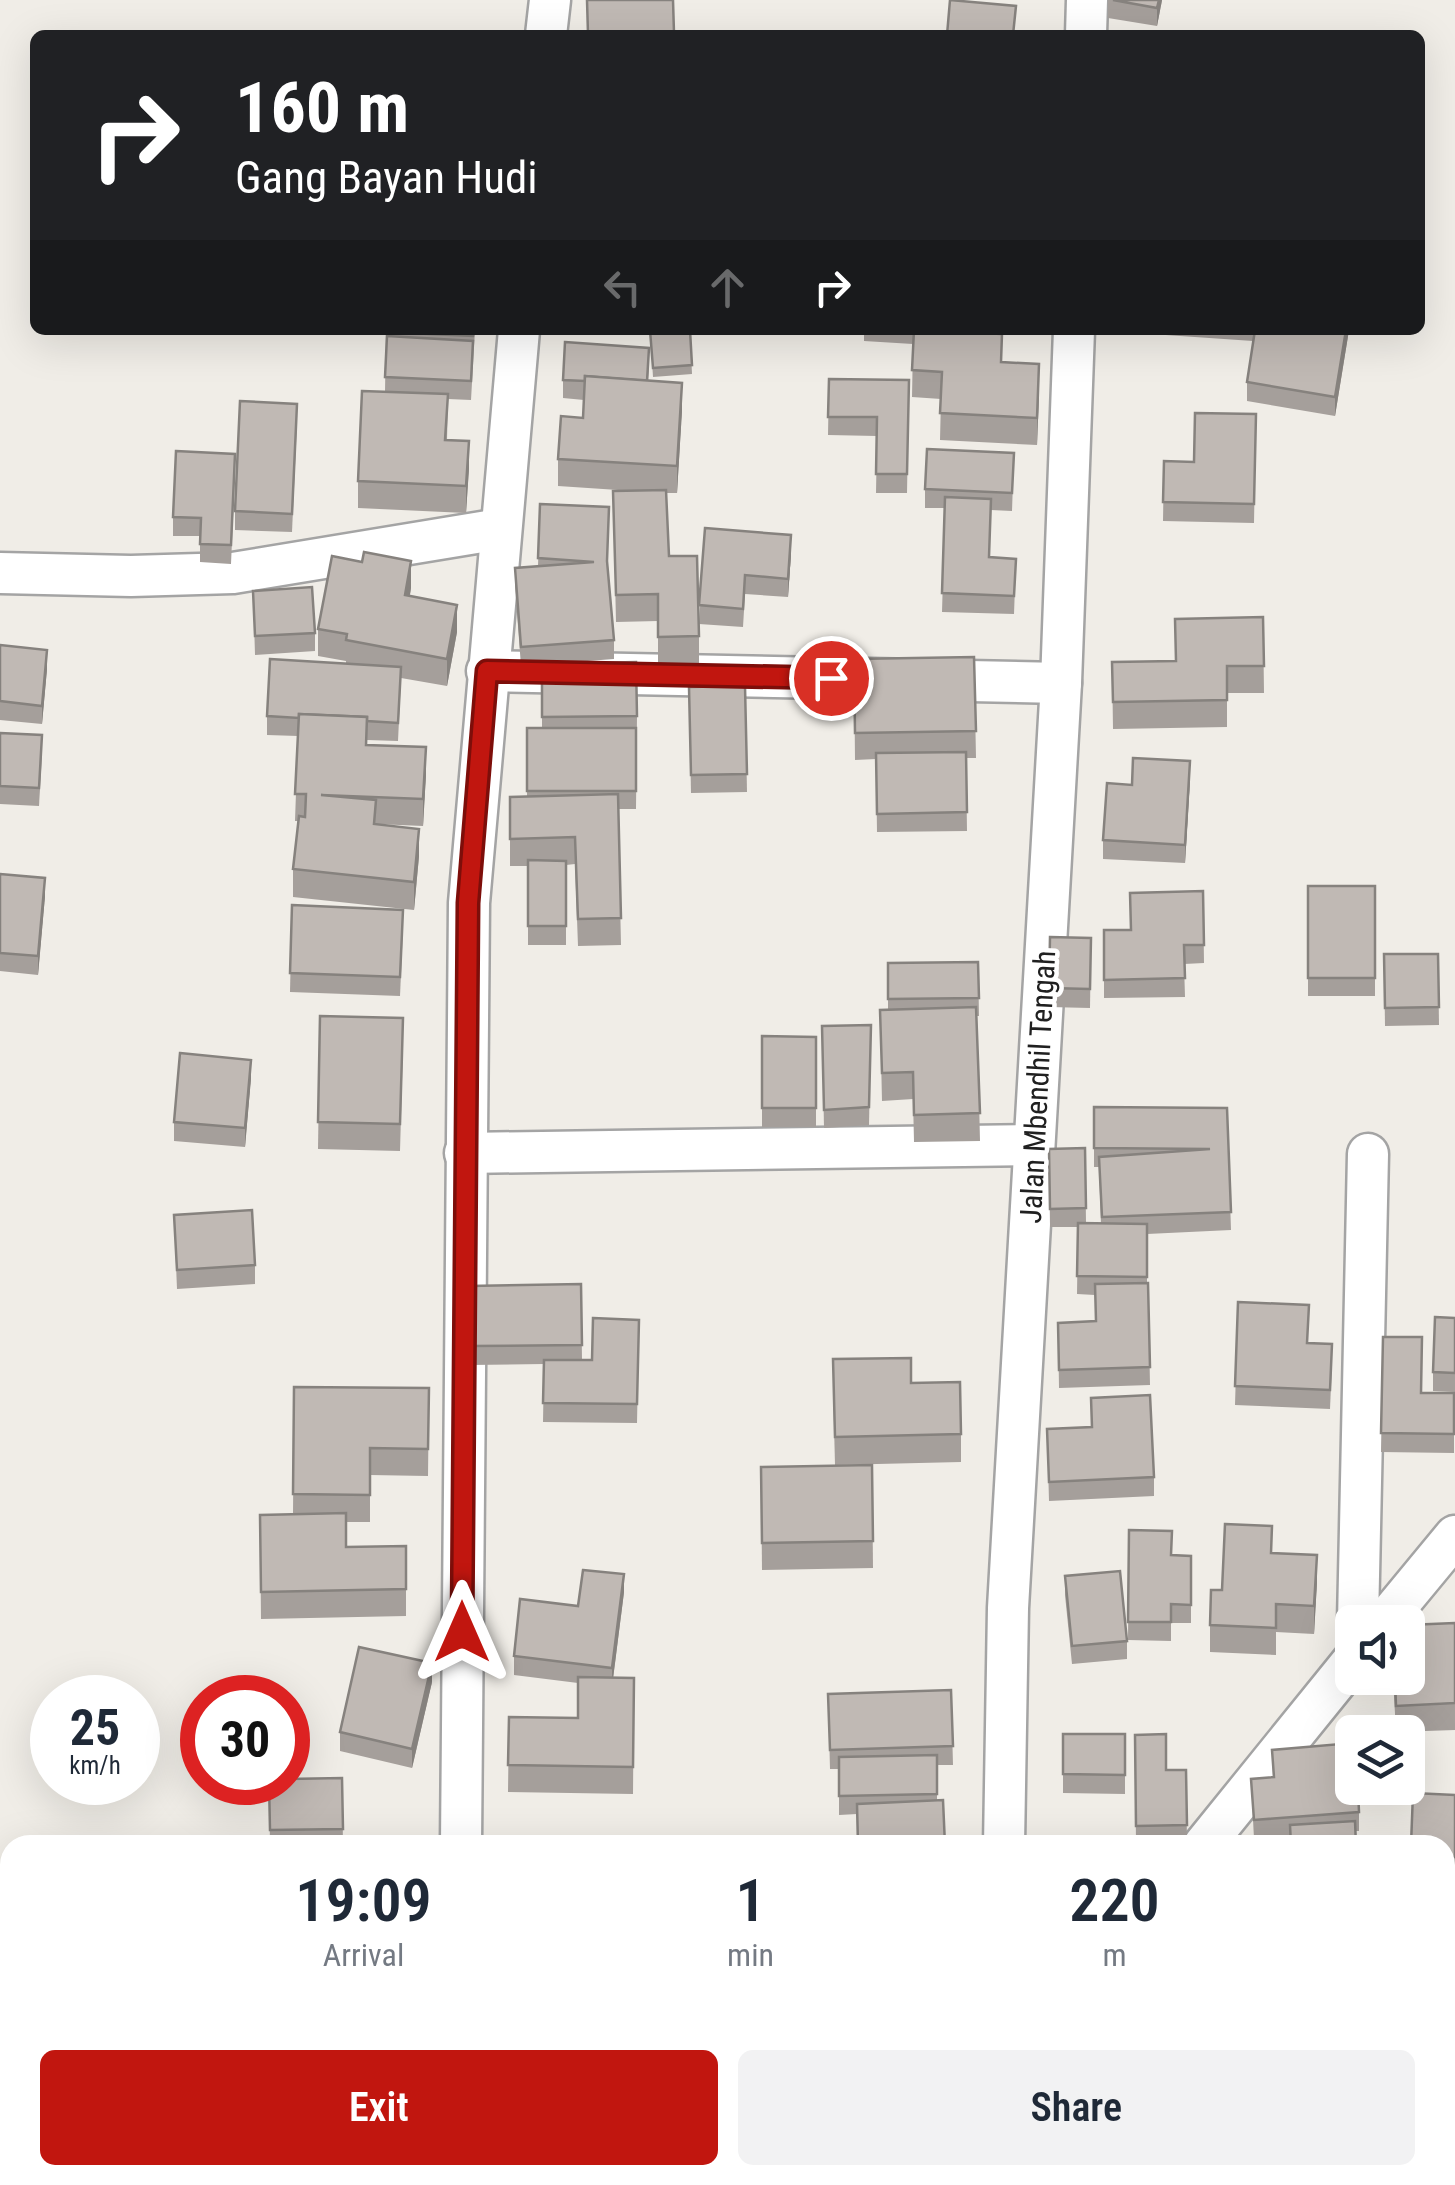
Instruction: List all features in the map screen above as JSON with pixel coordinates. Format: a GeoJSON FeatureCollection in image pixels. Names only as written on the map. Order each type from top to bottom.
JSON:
{"type":"FeatureCollection","features":[{"type":"Feature","properties":{"kind":"street"},"geometry":{"type":"LineString","coordinates":[[547,30],[550,0]]}},
{"type":"Feature","properties":{"kind":"street"},"geometry":{"type":"LineString","coordinates":[[1086,30],[1087,0]]}},
{"type":"Feature","properties":{"kind":"street"},"geometry":{"type":"LineString","coordinates":[[461,1835],[468,903],[519,335]]}},
{"type":"Feature","properties":{"kind":"street","name":"Jalan Mbendhil Tengah"},"geometry":{"type":"LineString","coordinates":[[1004,1835],[1008,1608],[1060,682],[1074,335]]}},
{"type":"Feature","properties":{"kind":"street"},"geometry":{"type":"LineString","coordinates":[[0,573],[233,573],[500,529]]}},
{"type":"Feature","properties":{"kind":"street"},"geometry":{"type":"LineString","coordinates":[[487,671],[1060,682]]}},
{"type":"Feature","properties":{"kind":"street"},"geometry":{"type":"LineString","coordinates":[[466,1153],[1034,1145]]}},
{"type":"Feature","properties":{"kind":"street"},"geometry":{"type":"LineString","coordinates":[[1358,1605],[1368,1154]]}},
{"type":"Feature","properties":{"kind":"street"},"geometry":{"type":"LineString","coordinates":[[1398,1605],[1455,1536]]}},
{"type":"Feature","properties":{"kind":"street"},"geometry":{"type":"LineString","coordinates":[[1212,1835],[1335,1683]]}},
{"type":"Feature","properties":{"kind":"building"},"geometry":{"type":"Polygon","coordinates":[[[587,0],[673,0],[674,30],[588,30],[587,0]]]}},
{"type":"Feature","properties":{"kind":"building"},"geometry":{"type":"Polygon","coordinates":[[[950,0],[1016,6],[1014,30],[947,30],[950,0]]]}},
{"type":"Feature","properties":{"kind":"building"},"geometry":{"type":"Polygon","coordinates":[[[1113,0],[1159,0],[1157,8],[1113,0]]]}},
{"type":"Feature","properties":{"kind":"building"},"geometry":{"type":"Polygon","coordinates":[[[650,335],[690,335],[692,365],[653,368],[650,335]]]}},
{"type":"Feature","properties":{"kind":"building"},"geometry":{"type":"Polygon","coordinates":[[[914,335],[1002,335],[1001,362],[1039,364],[1037,418],[940,413],[942,372],[912,370],[914,335]]]}},
{"type":"Feature","properties":{"kind":"building"},"geometry":{"type":"Polygon","coordinates":[[[1254,335],[1345,335],[1335,397],[1247,382],[1254,335]]]}},
{"type":"Feature","properties":{"kind":"building"},"geometry":{"type":"Polygon","coordinates":[[[387,336],[473,341],[471,381],[385,377],[387,336]]]}},
{"type":"Feature","properties":{"kind":"building"},"geometry":{"type":"Polygon","coordinates":[[[565,342],[649,348],[647,381],[585,376],[585,381],[563,380],[565,342]]]}},
{"type":"Feature","properties":{"kind":"building"},"geometry":{"type":"Polygon","coordinates":[[[585,376],[682,383],[677,466],[558,459],[561,416],[583,418],[585,376]]]}},
{"type":"Feature","properties":{"kind":"building"},"geometry":{"type":"Polygon","coordinates":[[[829,379],[909,380],[907,474],[876,474],[877,417],[828,417],[829,379]]]}},
{"type":"Feature","properties":{"kind":"building"},"geometry":{"type":"Polygon","coordinates":[[[362,391],[448,394],[445,440],[469,441],[466,486],[358,481],[362,391]]]}},
{"type":"Feature","properties":{"kind":"building"},"geometry":{"type":"Polygon","coordinates":[[[240,401],[297,404],[292,514],[235,511],[240,401]]]}},
{"type":"Feature","properties":{"kind":"building"},"geometry":{"type":"Polygon","coordinates":[[[1195,413],[1256,414],[1254,504],[1163,502],[1164,461],[1194,462],[1195,413]]]}},
{"type":"Feature","properties":{"kind":"building"},"geometry":{"type":"Polygon","coordinates":[[[927,449],[1014,453],[1012,493],[925,489],[927,449]]]}},
{"type":"Feature","properties":{"kind":"building"},"geometry":{"type":"Polygon","coordinates":[[[176,451],[235,454],[231,545],[200,544],[201,518],[173,517],[176,451]]]}},
{"type":"Feature","properties":{"kind":"building"},"geometry":{"type":"Polygon","coordinates":[[[666,490],[669,556],[697,556],[699,636],[658,637],[658,594],[616,595],[613,491],[666,490]]]}},
{"type":"Feature","properties":{"kind":"building"},"geometry":{"type":"Polygon","coordinates":[[[945,497],[991,499],[989,557],[1016,559],[1014,596],[942,593],[945,497]]]}},
{"type":"Feature","properties":{"kind":"building"},"geometry":{"type":"Polygon","coordinates":[[[540,504],[609,507],[607,561],[614,640],[521,647],[515,568],[594,562],[538,558],[540,504]]]}},
{"type":"Feature","properties":{"kind":"building"},"geometry":{"type":"Polygon","coordinates":[[[705,528],[791,535],[788,579],[745,575],[743,609],[699,605],[705,528]]]}},
{"type":"Feature","properties":{"kind":"building"},"geometry":{"type":"Polygon","coordinates":[[[364,552],[411,561],[405,595],[457,605],[447,659],[346,640],[347,634],[318,629],[332,556],[362,562],[364,552]]]}},
{"type":"Feature","properties":{"kind":"building"},"geometry":{"type":"Polygon","coordinates":[[[312,587],[315,633],[255,636],[253,591],[312,587]]]}},
{"type":"Feature","properties":{"kind":"building"},"geometry":{"type":"Polygon","coordinates":[[[1263,617],[1264,666],[1227,666],[1227,700],[1113,702],[1112,662],[1176,661],[1175,619],[1263,617]]]}},
{"type":"Feature","properties":{"kind":"building"},"geometry":{"type":"Polygon","coordinates":[[[0,645],[47,650],[42,706],[0,701],[0,645]]]}},
{"type":"Feature","properties":{"kind":"building"},"geometry":{"type":"Polygon","coordinates":[[[974,657],[976,731],[855,733],[854,659],[974,657]]]}},
{"type":"Feature","properties":{"kind":"building"},"geometry":{"type":"Polygon","coordinates":[[[270,659],[401,667],[398,723],[367,721],[367,717],[267,716],[270,659]]]}},
{"type":"Feature","properties":{"kind":"building"},"geometry":{"type":"Polygon","coordinates":[[[636,662],[637,716],[542,717],[542,664],[636,662]]]}},
{"type":"Feature","properties":{"kind":"building"},"geometry":{"type":"Polygon","coordinates":[[[745,686],[747,774],[691,775],[689,687],[745,686]]]}},
{"type":"Feature","properties":{"kind":"building"},"geometry":{"type":"Polygon","coordinates":[[[299,714],[367,717],[366,745],[426,747],[423,799],[321,795],[376,800],[374,824],[419,829],[414,882],[293,869],[299,816],[305,817],[306,794],[295,794],[299,714]]]}},
{"type":"Feature","properties":{"kind":"building"},"geometry":{"type":"Polygon","coordinates":[[[527,728],[636,728],[636,791],[527,791],[527,728]]]}},
{"type":"Feature","properties":{"kind":"building"},"geometry":{"type":"Polygon","coordinates":[[[0,733],[42,735],[39,788],[0,786],[0,733]]]}},
{"type":"Feature","properties":{"kind":"building"},"geometry":{"type":"Polygon","coordinates":[[[966,752],[967,812],[877,814],[876,753],[966,752]]]}},
{"type":"Feature","properties":{"kind":"building"},"geometry":{"type":"Polygon","coordinates":[[[1133,758],[1190,761],[1185,845],[1103,840],[1107,783],[1132,785],[1133,758]]]}},
{"type":"Feature","properties":{"kind":"building"},"geometry":{"type":"Polygon","coordinates":[[[618,794],[621,918],[578,919],[575,837],[510,839],[510,797],[618,794]]]}},
{"type":"Feature","properties":{"kind":"building"},"geometry":{"type":"Polygon","coordinates":[[[528,860],[566,861],[566,926],[528,926],[528,860]]]}},
{"type":"Feature","properties":{"kind":"building"},"geometry":{"type":"Polygon","coordinates":[[[0,874],[45,878],[38,956],[0,953],[0,874]]]}},
{"type":"Feature","properties":{"kind":"building"},"geometry":{"type":"Polygon","coordinates":[[[1308,886],[1375,886],[1375,978],[1308,978],[1308,886]]]}},
{"type":"Feature","properties":{"kind":"building"},"geometry":{"type":"Polygon","coordinates":[[[1203,891],[1204,945],[1184,945],[1185,978],[1104,980],[1104,930],[1131,930],[1130,893],[1203,891]]]}},
{"type":"Feature","properties":{"kind":"building"},"geometry":{"type":"Polygon","coordinates":[[[292,905],[403,910],[400,977],[290,973],[292,905]]]}},
{"type":"Feature","properties":{"kind":"building"},"geometry":{"type":"Polygon","coordinates":[[[1050,937],[1091,938],[1090,989],[1049,988],[1050,937]]]}},
{"type":"Feature","properties":{"kind":"building"},"geometry":{"type":"Polygon","coordinates":[[[1384,954],[1438,954],[1439,1007],[1385,1008],[1384,954]]]}},
{"type":"Feature","properties":{"kind":"building"},"geometry":{"type":"Polygon","coordinates":[[[978,962],[979,998],[888,999],[888,963],[978,962]]]}},
{"type":"Feature","properties":{"kind":"building"},"geometry":{"type":"Polygon","coordinates":[[[976,1007],[980,1113],[914,1115],[913,1072],[882,1073],[880,1010],[976,1007]]]}},
{"type":"Feature","properties":{"kind":"building"},"geometry":{"type":"Polygon","coordinates":[[[320,1016],[403,1018],[400,1124],[318,1122],[320,1016]]]}},
{"type":"Feature","properties":{"kind":"building"},"geometry":{"type":"Polygon","coordinates":[[[871,1025],[869,1107],[824,1110],[822,1026],[871,1025]]]}},
{"type":"Feature","properties":{"kind":"building"},"geometry":{"type":"Polygon","coordinates":[[[762,1036],[816,1037],[816,1108],[762,1108],[762,1036]]]}},
{"type":"Feature","properties":{"kind":"building"},"geometry":{"type":"Polygon","coordinates":[[[180,1053],[251,1060],[245,1128],[174,1122],[180,1053]]]}},
{"type":"Feature","properties":{"kind":"building"},"geometry":{"type":"Polygon","coordinates":[[[1094,1107],[1227,1108],[1231,1212],[1102,1217],[1099,1157],[1210,1149],[1094,1148],[1094,1107]]]}},
{"type":"Feature","properties":{"kind":"building"},"geometry":{"type":"Polygon","coordinates":[[[1085,1148],[1086,1208],[1050,1209],[1049,1149],[1085,1148]]]}},
{"type":"Feature","properties":{"kind":"building"},"geometry":{"type":"Polygon","coordinates":[[[252,1210],[255,1265],[177,1270],[174,1215],[252,1210]]]}},
{"type":"Feature","properties":{"kind":"building"},"geometry":{"type":"Polygon","coordinates":[[[1078,1223],[1147,1224],[1147,1277],[1077,1276],[1078,1223]]]}},
{"type":"Feature","properties":{"kind":"building"},"geometry":{"type":"Polygon","coordinates":[[[1148,1283],[1150,1367],[1059,1370],[1058,1323],[1096,1321],[1095,1284],[1148,1283]]]}},
{"type":"Feature","properties":{"kind":"building"},"geometry":{"type":"Polygon","coordinates":[[[581,1284],[582,1345],[470,1346],[469,1286],[581,1284]]]}},
{"type":"Feature","properties":{"kind":"building"},"geometry":{"type":"Polygon","coordinates":[[[1238,1302],[1309,1305],[1307,1343],[1332,1344],[1330,1390],[1235,1386],[1238,1302]]]}},
{"type":"Feature","properties":{"kind":"building"},"geometry":{"type":"Polygon","coordinates":[[[1435,1317],[1455,1318],[1455,1373],[1433,1372],[1435,1317]]]}},
{"type":"Feature","properties":{"kind":"building"},"geometry":{"type":"Polygon","coordinates":[[[593,1318],[639,1320],[637,1404],[543,1403],[544,1360],[592,1360],[593,1318]]]}},
{"type":"Feature","properties":{"kind":"building"},"geometry":{"type":"Polygon","coordinates":[[[1383,1337],[1422,1337],[1421,1393],[1454,1393],[1454,1434],[1381,1433],[1383,1337]]]}},
{"type":"Feature","properties":{"kind":"building"},"geometry":{"type":"Polygon","coordinates":[[[911,1358],[911,1383],[960,1382],[961,1434],[835,1437],[833,1359],[911,1358]]]}},
{"type":"Feature","properties":{"kind":"building"},"geometry":{"type":"Polygon","coordinates":[[[294,1387],[429,1388],[428,1449],[370,1448],[370,1495],[293,1494],[294,1387]]]}},
{"type":"Feature","properties":{"kind":"building"},"geometry":{"type":"Polygon","coordinates":[[[1150,1395],[1154,1477],[1049,1482],[1047,1429],[1092,1427],[1091,1398],[1150,1395]]]}},
{"type":"Feature","properties":{"kind":"building"},"geometry":{"type":"Polygon","coordinates":[[[872,1465],[873,1541],[762,1543],[761,1467],[872,1465]]]}},
{"type":"Feature","properties":{"kind":"building"},"geometry":{"type":"Polygon","coordinates":[[[346,1513],[346,1547],[406,1546],[406,1589],[261,1592],[260,1515],[346,1513]]]}},
{"type":"Feature","properties":{"kind":"building"},"geometry":{"type":"Polygon","coordinates":[[[1225,1524],[1272,1526],[1271,1553],[1317,1555],[1314,1606],[1276,1604],[1276,1628],[1210,1625],[1211,1590],[1222,1590],[1225,1524]]]}},
{"type":"Feature","properties":{"kind":"building"},"geometry":{"type":"Polygon","coordinates":[[[1129,1530],[1172,1531],[1171,1555],[1191,1556],[1191,1605],[1171,1604],[1171,1622],[1128,1622],[1129,1530]]]}},
{"type":"Feature","properties":{"kind":"building"},"geometry":{"type":"Polygon","coordinates":[[[583,1570],[624,1574],[612,1668],[514,1656],[520,1599],[578,1606],[583,1570]]]}},
{"type":"Feature","properties":{"kind":"building"},"geometry":{"type":"Polygon","coordinates":[[[1120,1571],[1127,1641],[1072,1646],[1065,1576],[1120,1571]]]}},
{"type":"Feature","properties":{"kind":"building"},"geometry":{"type":"Polygon","coordinates":[[[1455,1623],[1455,1703],[1396,1706],[1396,1695],[1425,1695],[1425,1624],[1455,1623]]]}},
{"type":"Feature","properties":{"kind":"building"},"geometry":{"type":"Polygon","coordinates":[[[359,1647],[432,1663],[412,1749],[340,1732],[359,1647]]]}},
{"type":"Feature","properties":{"kind":"building"},"geometry":{"type":"Polygon","coordinates":[[[578,1677],[634,1678],[633,1767],[508,1765],[509,1717],[578,1718],[578,1677]]]}},
{"type":"Feature","properties":{"kind":"building"},"geometry":{"type":"Polygon","coordinates":[[[951,1690],[953,1746],[830,1750],[828,1694],[951,1690]]]}},
{"type":"Feature","properties":{"kind":"building"},"geometry":{"type":"Polygon","coordinates":[[[1063,1734],[1125,1734],[1125,1775],[1063,1774],[1063,1734]]]}},
{"type":"Feature","properties":{"kind":"building"},"geometry":{"type":"Polygon","coordinates":[[[1166,1734],[1166,1770],[1186,1770],[1187,1825],[1136,1826],[1135,1735],[1166,1734]]]}},
{"type":"Feature","properties":{"kind":"building"},"geometry":{"type":"Polygon","coordinates":[[[1335,1744],[1335,1805],[1359,1805],[1359,1812],[1254,1820],[1251,1779],[1274,1777],[1272,1750],[1335,1744]]]}},
{"type":"Feature","properties":{"kind":"building"},"geometry":{"type":"Polygon","coordinates":[[[937,1755],[937,1794],[839,1796],[839,1757],[937,1755]]]}},
{"type":"Feature","properties":{"kind":"building"},"geometry":{"type":"Polygon","coordinates":[[[342,1778],[343,1829],[270,1830],[269,1805],[310,1805],[310,1779],[342,1778]]]}},
{"type":"Feature","properties":{"kind":"building"},"geometry":{"type":"Polygon","coordinates":[[[1425,1794],[1455,1795],[1455,1835],[1411,1835],[1413,1805],[1425,1805],[1425,1794]]]}},
{"type":"Feature","properties":{"kind":"building"},"geometry":{"type":"Polygon","coordinates":[[[943,1800],[945,1835],[858,1835],[857,1804],[943,1800]]]}},
{"type":"Feature","properties":{"kind":"building"},"geometry":{"type":"Polygon","coordinates":[[[1355,1821],[1356,1835],[1290,1835],[1290,1825],[1355,1821]]]}},
{"type":"Feature","properties":{"kind":"route"},"geometry":{"type":"LineString","coordinates":[[462,1632],[468,903],[487,671],[831,678]]}}]}
